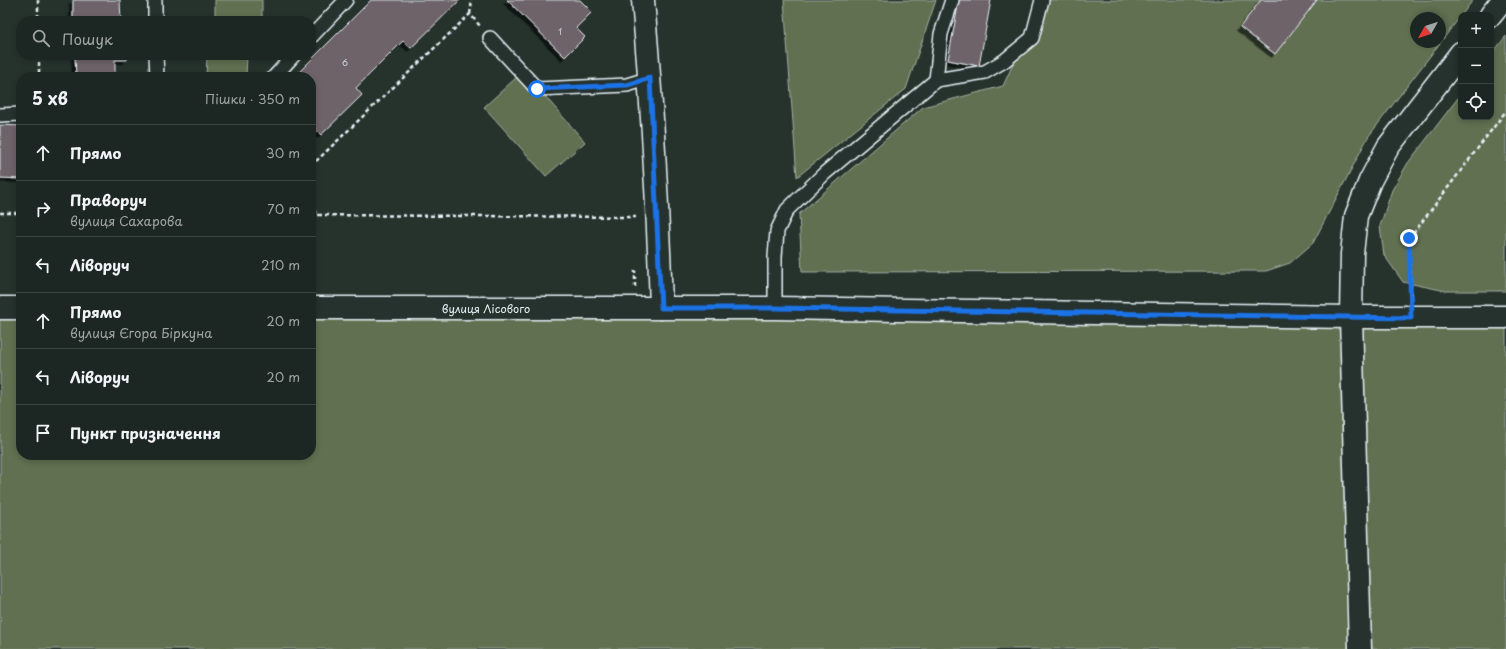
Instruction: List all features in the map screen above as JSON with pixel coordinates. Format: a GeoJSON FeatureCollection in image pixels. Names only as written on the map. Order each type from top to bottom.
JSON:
{"type":"FeatureCollection","features":[{"type":"Feature","properties":{"kind":"street"},"geometry":{"type":"LineString","coordinates":[[643,0],[650,78],[661,308]]}},
{"type":"Feature","properties":{"kind":"street"},"geometry":{"type":"LineString","coordinates":[[1493,12],[1503,0]]}},
{"type":"Feature","properties":{"kind":"street"},"geometry":{"type":"LineString","coordinates":[[1360,649],[1351,317],[1352,254],[1356,216],[1370,181],[1388,147],[1458,57]]}},
{"type":"Feature","properties":{"kind":"street"},"geometry":{"type":"LineString","coordinates":[[0,308],[16,308]]}},
{"type":"Feature","properties":{"kind":"street","name":"вулиця Лісового"},"geometry":{"type":"LineString","coordinates":[[316,308],[775,308],[1411,318],[1506,317]]}},
{"type":"Feature","properties":{"kind":"lane"},"geometry":{"type":"LineString","coordinates":[[316,32],[346,0]]}},
{"type":"Feature","properties":{"kind":"lane"},"geometry":{"type":"LineString","coordinates":[[936,80],[941,34],[952,0]]}},
{"type":"Feature","properties":{"kind":"lane"},"geometry":{"type":"LineString","coordinates":[[775,308],[777,231],[787,210],[825,173],[936,80],[985,72],[1004,61],[1032,38],[1042,0]]}},
{"type":"Feature","properties":{"kind":"lane"},"geometry":{"type":"LineString","coordinates":[[155,1],[155,16]]}},
{"type":"Feature","properties":{"kind":"lane"},"geometry":{"type":"LineString","coordinates":[[490,38],[537,89],[627,85],[650,78]]}},
{"type":"Feature","properties":{"kind":"lane"},"geometry":{"type":"LineString","coordinates":[[156,60],[157,72]]}},
{"type":"Feature","properties":{"kind":"lane"},"geometry":{"type":"LineString","coordinates":[[279,72],[289,60]]}},
{"type":"Feature","properties":{"kind":"lane"},"geometry":{"type":"LineString","coordinates":[[0,115],[16,114]]}},
{"type":"Feature","properties":{"kind":"path"},"geometry":{"type":"LineString","coordinates":[[38,0],[38,16]]}},
{"type":"Feature","properties":{"kind":"path"},"geometry":{"type":"LineString","coordinates":[[316,161],[470,14],[472,0]]}},
{"type":"Feature","properties":{"kind":"path"},"geometry":{"type":"LineString","coordinates":[[470,14],[490,38]]}},
{"type":"Feature","properties":{"kind":"path"},"geometry":{"type":"LineString","coordinates":[[39,60],[39,72]]}},
{"type":"Feature","properties":{"kind":"path"},"geometry":{"type":"LineString","coordinates":[[1411,318],[1409,238],[1506,111]]}},
{"type":"Feature","properties":{"kind":"path"},"geometry":{"type":"LineString","coordinates":[[316,212],[318,215],[636,217],[635,210]]}},
{"type":"Feature","properties":{"kind":"path"},"geometry":{"type":"LineString","coordinates":[[0,213],[16,213]]}},
{"type":"Feature","properties":{"kind":"green space"},"geometry":{"type":"Polygon","coordinates":[[[215,0],[262,0],[262,16],[215,16],[215,0]]]}},
{"type":"Feature","properties":{"kind":"green space"},"geometry":{"type":"Polygon","coordinates":[[[784,0],[936,0],[906,89],[797,177],[784,0]]]}},
{"type":"Feature","properties":{"kind":"green space"},"geometry":{"type":"Polygon","coordinates":[[[1042,0],[1473,0],[1464,12],[1458,12],[1458,20],[1446,35],[1446,12],[1410,12],[1410,48],[1436,48],[1368,137],[1313,243],[1290,263],[1266,271],[802,272],[799,214],[923,107],[1003,86],[1042,0]]]}},
{"type":"Feature","properties":{"kind":"green space"},"geometry":{"type":"Polygon","coordinates":[[[1506,36],[1506,291],[1446,291],[1403,282],[1384,255],[1380,226],[1392,190],[1408,163],[1458,98],[1458,120],[1494,120],[1494,51],[1506,36]]]}},
{"type":"Feature","properties":{"kind":"green space"},"geometry":{"type":"Polygon","coordinates":[[[207,60],[247,60],[246,72],[206,72],[207,60]]]}},
{"type":"Feature","properties":{"kind":"green space"},"geometry":{"type":"Polygon","coordinates":[[[518,76],[543,94],[585,142],[546,176],[484,107],[518,76]]]}},
{"type":"Feature","properties":{"kind":"green space"},"geometry":{"type":"Polygon","coordinates":[[[0,308],[16,308],[16,460],[316,460],[316,308],[1506,317],[1506,649],[0,649],[0,308]]]}},
{"type":"Feature","properties":{"kind":"building"},"geometry":{"type":"Polygon","coordinates":[[[73,0],[120,0],[121,16],[73,16],[73,0]]]}},
{"type":"Feature","properties":{"kind":"building"},"geometry":{"type":"Polygon","coordinates":[[[371,0],[460,0],[411,48],[403,41],[356,88],[362,95],[321,135],[316,130],[316,72],[299,72],[311,60],[316,60],[316,55],[371,0]]]}},
{"type":"Feature","properties":{"kind":"building"},"geometry":{"type":"Polygon","coordinates":[[[507,0],[580,0],[592,12],[576,28],[585,37],[565,57],[507,0]]]}},
{"type":"Feature","properties":{"kind":"building"},"geometry":{"type":"Polygon","coordinates":[[[959,0],[991,0],[979,66],[948,60],[959,0]]]}},
{"type":"Feature","properties":{"kind":"building"},"geometry":{"type":"Polygon","coordinates":[[[1261,0],[1317,0],[1275,54],[1240,27],[1261,0]]]}},
{"type":"Feature","properties":{"kind":"building"},"geometry":{"type":"Polygon","coordinates":[[[75,60],[115,60],[115,72],[76,72],[75,60]]]}},
{"type":"Feature","properties":{"kind":"building"},"geometry":{"type":"Polygon","coordinates":[[[0,125],[16,126],[16,179],[0,178],[0,125]]]}},
{"type":"Feature","properties":{"kind":"route"},"geometry":{"type":"LineString","coordinates":[[537,89],[627,85],[650,78],[660,260],[661,308],[775,308],[1411,318],[1409,238]]}}]}
